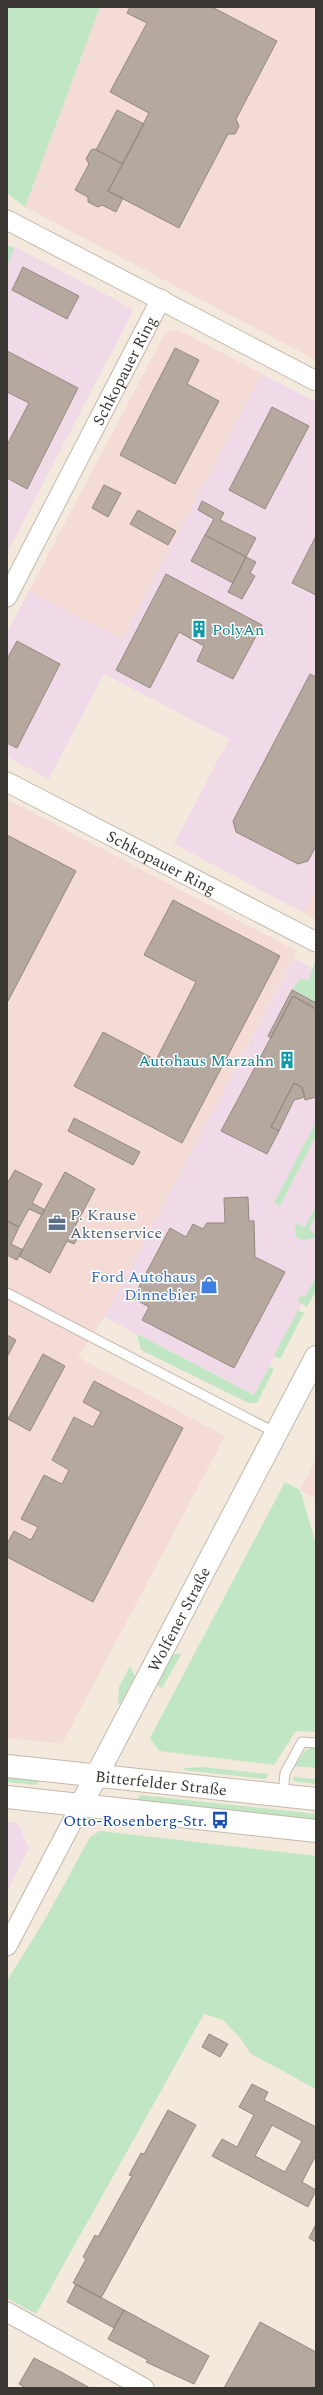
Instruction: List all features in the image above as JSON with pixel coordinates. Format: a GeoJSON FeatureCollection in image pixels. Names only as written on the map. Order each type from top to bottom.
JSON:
{"type":"FeatureCollection","features":[{"type":"Feature","properties":{"kind":"main road","name":"Wolfener Straße"},"geometry":{"type":"LineString","coordinates":[[81,1805],[316,1357]]}},
{"type":"Feature","properties":{"kind":"main road","name":"Bitterfelder Straße"},"geometry":{"type":"LineString","coordinates":[[7,1766],[316,1799]]}},
{"type":"Feature","properties":{"kind":"main road","name":"Bitterfelder Straße"},"geometry":{"type":"LineString","coordinates":[[7,1797],[316,1831]]}},
{"type":"Feature","properties":{"kind":"street"},"geometry":{"type":"LineString","coordinates":[[7,220],[161,299]]}},
{"type":"Feature","properties":{"kind":"street","name":"Schkopauer Ring"},"geometry":{"type":"LineString","coordinates":[[7,597],[161,299],[316,381]]}},
{"type":"Feature","properties":{"kind":"street","name":"Schkopauer Ring"},"geometry":{"type":"LineString","coordinates":[[7,782],[316,942]]}},
{"type":"Feature","properties":{"kind":"street"},"geometry":{"type":"LineString","coordinates":[[7,1946],[81,1805]]}},
{"type":"Feature","properties":{"kind":"street"},"geometry":{"type":"LineString","coordinates":[[7,2312],[144,2388]]}},
{"type":"Feature","properties":{"kind":"lane"},"geometry":{"type":"LineString","coordinates":[[7,1292],[276,1433]]}},
{"type":"Feature","properties":{"kind":"lane"},"geometry":{"type":"LineString","coordinates":[[283,1795],[285,1773],[302,1742],[316,1742]]}},
{"type":"Feature","properties":{"kind":"shaded area"},"geometry":{"type":"Polygon","coordinates":[[[100,7],[316,7],[316,360],[25,207],[100,7]]]}},
{"type":"Feature","properties":{"kind":"shaded area"},"geometry":{"type":"Polygon","coordinates":[[[14,246],[131,308],[132,313],[7,553],[7,267],[14,246]]]}},
{"type":"Feature","properties":{"kind":"shaded area"},"geometry":{"type":"Polygon","coordinates":[[[178,330],[262,374],[122,639],[29,591],[163,337],[168,331],[178,330]]]}},
{"type":"Feature","properties":{"kind":"shaded area"},"geometry":{"type":"Polygon","coordinates":[[[262,374],[316,402],[316,890],[304,913],[174,844],[229,739],[104,674],[49,779],[7,757],[7,633],[29,591],[122,639],[262,374]]]}},
{"type":"Feature","properties":{"kind":"shaded area"},"geometry":{"type":"Polygon","coordinates":[[[7,799],[297,951],[104,1317],[78,1357],[225,1436],[62,1744],[7,1738],[7,799]]]}},
{"type":"Feature","properties":{"kind":"shaded area"},"geometry":{"type":"Polygon","coordinates":[[[316,890],[316,920],[304,913],[316,890]]]}},
{"type":"Feature","properties":{"kind":"shaded area"},"geometry":{"type":"Polygon","coordinates":[[[294,958],[316,970],[316,1277],[254,1395],[104,1317],[294,958]]]}},
{"type":"Feature","properties":{"kind":"shaded area"},"geometry":{"type":"Polygon","coordinates":[[[316,1459],[316,1499],[300,1490],[316,1459]]]}},
{"type":"Feature","properties":{"kind":"shaded area"},"geometry":{"type":"Polygon","coordinates":[[[7,1822],[18,1823],[29,1848],[7,1892],[7,1822]]]}},
{"type":"Feature","properties":{"kind":"green space"},"geometry":{"type":"Polygon","coordinates":[[[7,7],[100,7],[25,207],[7,193],[7,7]]]}},
{"type":"Feature","properties":{"kind":"green space"},"geometry":{"type":"Polygon","coordinates":[[[7,245],[14,248],[7,268],[7,245]]]}},
{"type":"Feature","properties":{"kind":"green space"},"geometry":{"type":"Polygon","coordinates":[[[315,961],[316,1003],[292,990],[300,979],[309,980],[315,961]]]}},
{"type":"Feature","properties":{"kind":"green space"},"geometry":{"type":"Polygon","coordinates":[[[316,1122],[316,1135],[280,1206],[274,1203],[316,1122]]]}},
{"type":"Feature","properties":{"kind":"green space"},"geometry":{"type":"Polygon","coordinates":[[[316,1206],[316,1215],[309,1229],[316,1235],[312,1239],[302,1240],[296,1237],[295,1223],[305,1227],[316,1206]]]}},
{"type":"Feature","properties":{"kind":"green space"},"geometry":{"type":"Polygon","coordinates":[[[316,1277],[316,1291],[307,1307],[298,1301],[300,1296],[305,1297],[316,1277]]]}},
{"type":"Feature","properties":{"kind":"green space"},"geometry":{"type":"Polygon","coordinates":[[[298,1310],[304,1313],[280,1359],[274,1356],[298,1310]]]}},
{"type":"Feature","properties":{"kind":"green space"},"geometry":{"type":"Polygon","coordinates":[[[137,1334],[254,1395],[269,1367],[274,1369],[257,1403],[249,1403],[141,1350],[137,1334]]]}},
{"type":"Feature","properties":{"kind":"green space"},"geometry":{"type":"Polygon","coordinates":[[[285,1482],[300,1490],[316,1545],[316,1732],[296,1731],[274,1765],[159,1751],[150,1738],[285,1482]]]}},
{"type":"Feature","properties":{"kind":"green space"},"geometry":{"type":"Polygon","coordinates":[[[182,1653],[162,1688],[157,1685],[171,1655],[182,1653]]]}},
{"type":"Feature","properties":{"kind":"green space"},"geometry":{"type":"Polygon","coordinates":[[[130,1666],[135,1676],[120,1704],[118,1703],[119,1687],[130,1666]]]}},
{"type":"Feature","properties":{"kind":"green space"},"geometry":{"type":"Polygon","coordinates":[[[311,1747],[316,1747],[316,1768],[295,1766],[303,1753],[311,1747]]]}},
{"type":"Feature","properties":{"kind":"green space"},"geometry":{"type":"Polygon","coordinates":[[[202,1767],[269,1774],[266,1779],[184,1770],[184,1768],[202,1767]]]}},
{"type":"Feature","properties":{"kind":"green space"},"geometry":{"type":"Polygon","coordinates":[[[7,1774],[41,1777],[37,1785],[7,1782],[7,1774]]]}},
{"type":"Feature","properties":{"kind":"green space"},"geometry":{"type":"Polygon","coordinates":[[[294,1777],[316,1779],[316,1784],[293,1781],[294,1777]]]}},
{"type":"Feature","properties":{"kind":"green space"},"geometry":{"type":"Polygon","coordinates":[[[140,1795],[316,1814],[316,1822],[136,1802],[140,1795]]]}},
{"type":"Feature","properties":{"kind":"green space"},"geometry":{"type":"Polygon","coordinates":[[[100,1831],[316,1856],[316,2089],[251,2054],[241,2039],[223,2020],[204,2014],[36,2314],[7,2298],[7,1981],[47,1916],[90,1837],[100,1831]]]}},
{"type":"Feature","properties":{"kind":"building"},"geometry":{"type":"Polygon","coordinates":[[[130,7],[212,7],[277,41],[236,119],[239,126],[235,134],[228,134],[179,228],[108,191],[149,113],[110,92],[147,23],[127,13],[130,7]]]}},
{"type":"Feature","properties":{"kind":"building"},"geometry":{"type":"Polygon","coordinates":[[[117,110],[144,124],[123,164],[96,150],[117,110]]]}},
{"type":"Feature","properties":{"kind":"building"},"geometry":{"type":"Polygon","coordinates":[[[95,149],[123,164],[108,191],[123,198],[116,212],[102,205],[98,207],[88,202],[88,197],[75,190],[89,164],[86,159],[91,150],[95,149]]]}},
{"type":"Feature","properties":{"kind":"building"},"geometry":{"type":"Polygon","coordinates":[[[23,267],[79,296],[67,319],[12,290],[23,267]]]}},
{"type":"Feature","properties":{"kind":"building"},"geometry":{"type":"Polygon","coordinates":[[[175,348],[199,360],[187,384],[219,401],[175,484],[120,455],[175,348]]]}},
{"type":"Feature","properties":{"kind":"building"},"geometry":{"type":"Polygon","coordinates":[[[7,351],[78,388],[27,489],[7,478],[7,445],[29,403],[7,392],[7,351]]]}},
{"type":"Feature","properties":{"kind":"building"},"geometry":{"type":"Polygon","coordinates":[[[272,407],[309,426],[265,509],[229,490],[272,407]]]}},
{"type":"Feature","properties":{"kind":"building"},"geometry":{"type":"Polygon","coordinates":[[[104,485],[121,493],[108,517],[92,508],[104,485]]]}},
{"type":"Feature","properties":{"kind":"building"},"geometry":{"type":"Polygon","coordinates":[[[202,501],[224,513],[220,520],[256,538],[246,557],[205,535],[214,519],[198,510],[202,501]]]}},
{"type":"Feature","properties":{"kind":"building"},"geometry":{"type":"Polygon","coordinates":[[[138,510],[176,531],[168,545],[130,524],[138,510]]]}},
{"type":"Feature","properties":{"kind":"building"},"geometry":{"type":"Polygon","coordinates":[[[205,535],[246,557],[233,583],[191,561],[205,535]]]}},
{"type":"Feature","properties":{"kind":"building"},"geometry":{"type":"Polygon","coordinates":[[[316,536],[316,595],[292,583],[316,536]]]}},
{"type":"Feature","properties":{"kind":"building"},"geometry":{"type":"Polygon","coordinates":[[[246,557],[256,562],[250,573],[255,576],[242,599],[228,592],[246,557]]]}},
{"type":"Feature","properties":{"kind":"building","name":"PolyAn"},"geometry":{"type":"Polygon","coordinates":[[[166,574],[262,625],[233,679],[197,661],[204,646],[179,632],[150,688],[116,670],[166,574]]]}},
{"type":"Feature","properties":{"kind":"building"},"geometry":{"type":"Polygon","coordinates":[[[17,641],[60,664],[17,748],[7,743],[7,659],[17,641]]]}},
{"type":"Feature","properties":{"kind":"building"},"geometry":{"type":"Polygon","coordinates":[[[310,674],[316,677],[316,846],[308,861],[298,864],[236,832],[233,821],[310,674]]]}},
{"type":"Feature","properties":{"kind":"building"},"geometry":{"type":"Polygon","coordinates":[[[7,835],[76,871],[7,1003],[7,835]]]}},
{"type":"Feature","properties":{"kind":"building"},"geometry":{"type":"Polygon","coordinates":[[[173,900],[280,956],[182,1143],[74,1086],[103,1032],[156,1060],[196,982],[144,955],[173,900]]]}},
{"type":"Feature","properties":{"kind":"building"},"geometry":{"type":"Polygon","coordinates":[[[292,990],[316,1003],[316,1009],[293,996],[271,1038],[268,1036],[292,990]]]}},
{"type":"Feature","properties":{"kind":"building","name":"Autohaus Marzahn"},"geometry":{"type":"Polygon","coordinates":[[[293,996],[316,1009],[316,1097],[305,1100],[302,1087],[294,1083],[271,1127],[279,1131],[267,1154],[221,1131],[293,996]]]}},
{"type":"Feature","properties":{"kind":"building"},"geometry":{"type":"Polygon","coordinates":[[[294,1083],[302,1087],[305,1097],[294,1100],[279,1131],[271,1127],[294,1083]]]}},
{"type":"Feature","properties":{"kind":"building"},"geometry":{"type":"Polygon","coordinates":[[[74,1118],[140,1152],[133,1165],[68,1131],[74,1118]]]}},
{"type":"Feature","properties":{"kind":"building"},"geometry":{"type":"Polygon","coordinates":[[[15,1170],[42,1184],[32,1203],[45,1210],[42,1215],[29,1209],[19,1227],[7,1221],[7,1184],[15,1170]]]}},
{"type":"Feature","properties":{"kind":"building","name":"P. Krause Aktenservice"},"geometry":{"type":"Polygon","coordinates":[[[65,1172],[95,1189],[72,1232],[79,1236],[74,1244],[67,1241],[50,1273],[19,1256],[65,1172]]]}},
{"type":"Feature","properties":{"kind":"building","name":"Ford Autohaus Dinnebier"},"geometry":{"type":"Polygon","coordinates":[[[248,1197],[249,1221],[254,1221],[255,1257],[285,1272],[234,1368],[142,1320],[149,1307],[133,1298],[170,1228],[186,1237],[193,1224],[203,1229],[207,1223],[225,1223],[224,1198],[248,1197]]]}},
{"type":"Feature","properties":{"kind":"building"},"geometry":{"type":"Polygon","coordinates":[[[7,1221],[19,1227],[11,1244],[23,1250],[17,1260],[7,1255],[7,1221]]]}},
{"type":"Feature","properties":{"kind":"building"},"geometry":{"type":"Polygon","coordinates":[[[7,1335],[16,1340],[7,1357],[7,1335]]]}},
{"type":"Feature","properties":{"kind":"building"},"geometry":{"type":"Polygon","coordinates":[[[43,1354],[65,1366],[30,1431],[8,1419],[43,1354]]]}},
{"type":"Feature","properties":{"kind":"building"},"geometry":{"type":"Polygon","coordinates":[[[94,1381],[183,1428],[93,1602],[7,1557],[7,1544],[14,1531],[31,1540],[38,1527],[21,1519],[44,1475],[62,1484],[69,1470],[52,1460],[74,1417],[93,1427],[101,1412],[83,1402],[94,1381]]]}},
{"type":"Feature","properties":{"kind":"building"},"geometry":{"type":"Polygon","coordinates":[[[209,2034],[228,2044],[220,2057],[202,2047],[209,2034]]]}},
{"type":"Feature","properties":{"kind":"building"},"geometry":{"type":"Polygon","coordinates":[[[252,2084],[268,2092],[264,2100],[316,2127],[316,2155],[302,2182],[316,2190],[308,2207],[212,2156],[222,2139],[237,2147],[254,2115],[239,2107],[252,2084]],[[272,2125],[255,2156],[285,2172],[302,2141],[272,2125]]]}},
{"type":"Feature","properties":{"kind":"building"},"geometry":{"type":"Polygon","coordinates":[[[168,2110],[196,2125],[101,2298],[73,2283],[86,2259],[83,2257],[95,2235],[98,2237],[132,2176],[129,2175],[141,2153],[144,2154],[168,2110]]]}},
{"type":"Feature","properties":{"kind":"building"},"geometry":{"type":"Polygon","coordinates":[[[316,2224],[316,2242],[309,2238],[316,2224]]]}},
{"type":"Feature","properties":{"kind":"building"},"geometry":{"type":"Polygon","coordinates":[[[76,2284],[124,2310],[114,2328],[67,2302],[76,2284]]]}},
{"type":"Feature","properties":{"kind":"building"},"geometry":{"type":"Polygon","coordinates":[[[124,2310],[209,2356],[194,2384],[146,2362],[148,2360],[108,2339],[124,2310]]]}},
{"type":"Feature","properties":{"kind":"building"},"geometry":{"type":"Polygon","coordinates":[[[260,2322],[316,2352],[316,2388],[224,2388],[260,2322]]]}},
{"type":"Feature","properties":{"kind":"building"},"geometry":{"type":"Polygon","coordinates":[[[34,2358],[90,2388],[26,2388],[19,2384],[34,2358]]]}},
{"type":"Feature","properties":{"kind":"place","name":"PolyAn"},"geometry":{"type":"Point","coordinates":[199,629]}},
{"type":"Feature","properties":{"kind":"place","name":"Autohaus Marzahn"},"geometry":{"type":"Point","coordinates":[287,1060]}},
{"type":"Feature","properties":{"kind":"place","name":"P. Krause Aktenservice"},"geometry":{"type":"Point","coordinates":[57,1223]}},
{"type":"Feature","properties":{"kind":"place","name":"Ford Autohaus Dinnebier"},"geometry":{"type":"Point","coordinates":[209,1285]}},
{"type":"Feature","properties":{"kind":"place","name":"Otto-Rosenberg-Str."},"geometry":{"type":"Point","coordinates":[220,1820]}}]}
